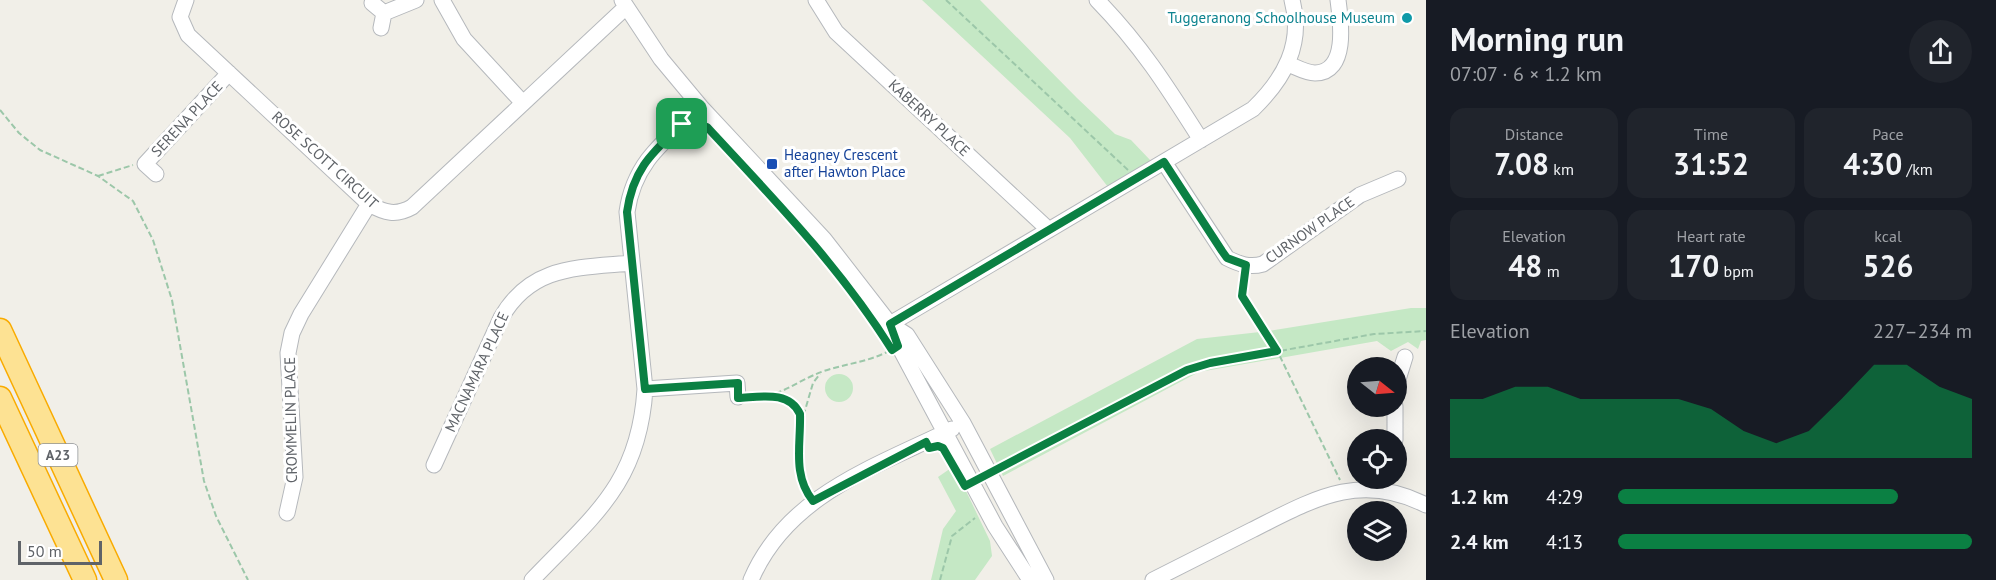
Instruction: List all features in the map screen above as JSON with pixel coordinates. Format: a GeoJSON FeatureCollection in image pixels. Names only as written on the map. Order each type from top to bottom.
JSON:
{"type":"FeatureCollection","features":[{"type":"Feature","properties":{"kind":"highway","name":"A23"},"geometry":{"type":"LineString","coordinates":[[0,330],[116,580]]}},
{"type":"Feature","properties":{"kind":"highway","name":"A23"},"geometry":{"type":"LineString","coordinates":[[0,398],[85,580]]}},
{"type":"Feature","properties":{"kind":"street","name":"ROSE SCOTT CIRCUIT"},"geometry":{"type":"LineString","coordinates":[[186,0],[181,9],[183,27],[369,204],[383,212],[393,213],[412,207],[523,103],[624,3]]}},
{"type":"Feature","properties":{"kind":"street"},"geometry":{"type":"LineString","coordinates":[[379,14],[416,0]]}},
{"type":"Feature","properties":{"kind":"street"},"geometry":{"type":"LineString","coordinates":[[442,0],[464,39],[523,103]]}},
{"type":"Feature","properties":{"kind":"street","name":"KABERRY PLACE"},"geometry":{"type":"LineString","coordinates":[[816,0],[836,32],[1049,230]]}},
{"type":"Feature","properties":{"kind":"street"},"geometry":{"type":"LineString","coordinates":[[1097,0],[1128,32],[1151,61],[1201,140]]}},
{"type":"Feature","properties":{"kind":"street"},"geometry":{"type":"LineString","coordinates":[[890,324],[1253,109],[1270,93],[1288,64],[1296,29],[1292,0]]}},
{"type":"Feature","properties":{"kind":"street"},"geometry":{"type":"LineString","coordinates":[[1288,64],[1316,73],[1328,70],[1335,63],[1340,44],[1338,0]]}},
{"type":"Feature","properties":{"kind":"street"},"geometry":{"type":"LineString","coordinates":[[624,3],[661,59],[701,107],[824,239],[890,324],[898,346],[994,526],[1030,580]]}},
{"type":"Feature","properties":{"kind":"street","name":"SERENA PLACE"},"geometry":{"type":"LineString","coordinates":[[144,162],[230,74]]}},
{"type":"Feature","properties":{"kind":"street"},"geometry":{"type":"LineString","coordinates":[[531,580],[616,487],[636,448],[643,419],[645,389],[627,212],[633,183],[641,166],[701,107]]}},
{"type":"Feature","properties":{"kind":"street","name":"CURNOW PLACE"},"geometry":{"type":"LineString","coordinates":[[1164,162],[1227,258],[1246,265],[1263,264],[1360,195],[1398,179]]}},
{"type":"Feature","properties":{"kind":"street","name":"CROMMELIN PLACE"},"geometry":{"type":"LineString","coordinates":[[287,513],[295,477],[288,353],[292,333],[369,204]]}},
{"type":"Feature","properties":{"kind":"street","name":"MACNAMARA PLACE"},"geometry":{"type":"LineString","coordinates":[[434,465],[510,302],[531,284],[559,271],[632,262]]}},
{"type":"Feature","properties":{"kind":"street"},"geometry":{"type":"LineString","coordinates":[[890,324],[908,335],[963,423],[1046,580]]}},
{"type":"Feature","properties":{"kind":"street"},"geometry":{"type":"LineString","coordinates":[[645,389],[738,383]]}},
{"type":"Feature","properties":{"kind":"street"},"geometry":{"type":"LineString","coordinates":[[751,580],[772,541],[789,520],[813,501],[963,423]]}},
{"type":"Feature","properties":{"kind":"street"},"geometry":{"type":"LineString","coordinates":[[1153,580],[1307,502],[1343,491],[1372,489]]}},
{"type":"Feature","properties":{"kind":"street"},"geometry":{"type":"LineString","coordinates":[[1400,489],[1426,505]]}},
{"type":"Feature","properties":{"kind":"path"},"geometry":{"type":"LineString","coordinates":[[946,0],[1136,179]]}},
{"type":"Feature","properties":{"kind":"path"},"geometry":{"type":"LineString","coordinates":[[0,110],[19,133],[40,150],[98,176],[133,201],[153,240],[172,300],[204,481],[216,516],[248,580]]}},
{"type":"Feature","properties":{"kind":"path"},"geometry":{"type":"LineString","coordinates":[[98,176],[144,162]]}},
{"type":"Feature","properties":{"kind":"path"},"geometry":{"type":"LineString","coordinates":[[1246,265],[1242,296],[1277,351],[1331,458],[1343,491]]}},
{"type":"Feature","properties":{"kind":"path"},"geometry":{"type":"LineString","coordinates":[[990,472],[1187,370],[1210,363],[1374,334],[1426,331]]}},
{"type":"Feature","properties":{"kind":"path"},"geometry":{"type":"LineString","coordinates":[[771,397],[822,372],[869,360],[898,346]]}},
{"type":"Feature","properties":{"kind":"path"},"geometry":{"type":"LineString","coordinates":[[813,501],[804,485],[798,452],[801,428],[813,383],[822,372]]}},
{"type":"Feature","properties":{"kind":"path"},"geometry":{"type":"LineString","coordinates":[[738,383],[771,397],[788,400],[800,414],[801,428]]}},
{"type":"Feature","properties":{"kind":"path"},"geometry":{"type":"LineString","coordinates":[[940,580],[952,536],[980,516]]}},
{"type":"Feature","properties":{"kind":"green space"},"geometry":{"type":"Polygon","coordinates":[[[922,0],[980,0],[1115,134],[1131,140],[1151,161],[1108,187],[1070,138],[922,0]]]}},
{"type":"Feature","properties":{"kind":"green space"},"geometry":{"type":"Polygon","coordinates":[[[1411,308],[1426,308],[1426,340],[1421,341],[1418,349],[1408,342],[1391,351],[1377,341],[1199,372],[1003,476],[990,449],[1197,339],[1269,331],[1411,308]]]}},
{"type":"Feature","properties":{"kind":"green space"},"geometry":{"type":"Polygon","coordinates":[[[839,374],[849,378],[853,388],[849,398],[839,402],[829,398],[825,388],[829,378],[839,374]]]}},
{"type":"Feature","properties":{"kind":"green space"},"geometry":{"type":"Polygon","coordinates":[[[954,466],[990,541],[992,556],[975,580],[931,580],[943,529],[956,511],[938,477],[954,466]]]}},
{"type":"Feature","properties":{"kind":"place","name":"Tuggeranong Schoolhouse Museum"},"geometry":{"type":"Point","coordinates":[1407,18]}},
{"type":"Feature","properties":{"kind":"place","name":"Heagney Crescent after Hawton Place"},"geometry":{"type":"Point","coordinates":[772,164]}},
{"type":"Feature","properties":{"kind":"route"},"geometry":{"type":"LineString","coordinates":[[682,124],[687,129],[697,124],[707,127],[831,263],[860,301],[892,350],[898,346],[890,324],[1164,162],[1227,258],[1240,265],[1246,265],[1241,294],[1277,351],[1196,366],[965,486],[943,448],[938,446],[929,448],[926,442],[834,488],[813,501],[804,485],[800,471],[798,452],[800,414],[788,400],[776,397],[738,398],[738,383],[645,389],[627,212],[630,192],[641,166],[682,124]]}}]}
